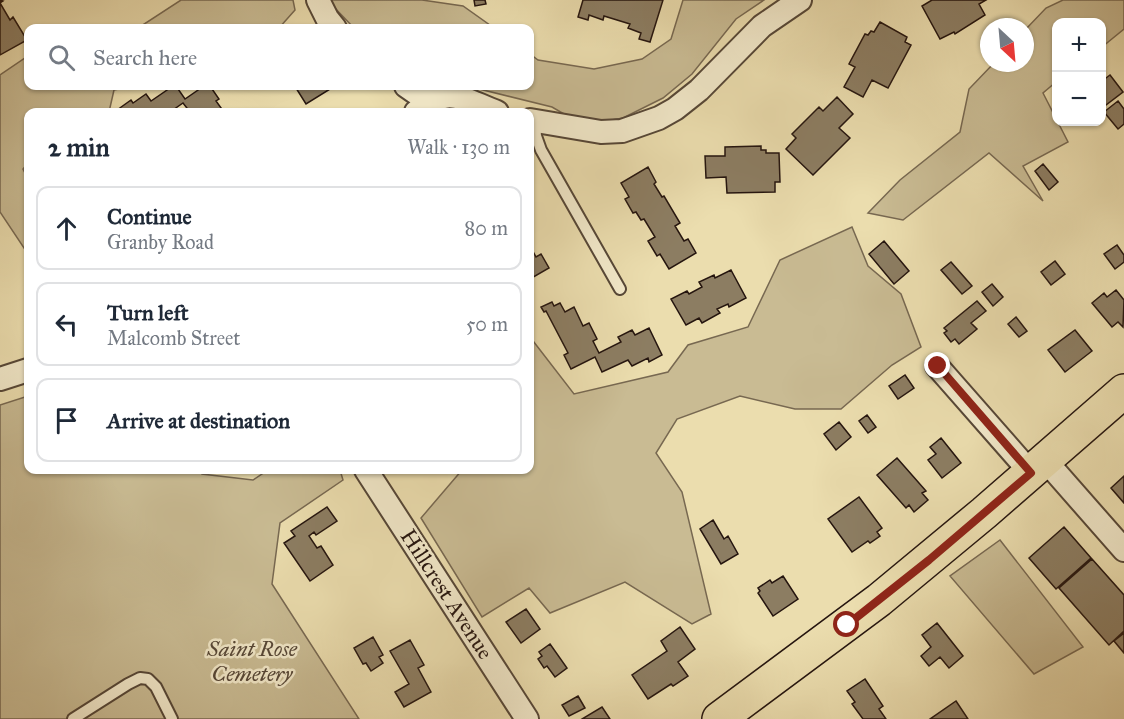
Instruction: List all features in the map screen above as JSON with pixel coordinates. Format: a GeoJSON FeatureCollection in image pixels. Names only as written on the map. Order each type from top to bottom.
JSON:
{"type":"FeatureCollection","features":[{"type":"Feature","properties":{"kind":"main road"},"geometry":{"type":"LineString","coordinates":[[719,719],[879,600],[1038,467],[1124,391]]}},
{"type":"Feature","properties":{"kind":"street"},"geometry":{"type":"LineString","coordinates":[[318,0],[332,24]]}},
{"type":"Feature","properties":{"kind":"street"},"geometry":{"type":"LineString","coordinates":[[534,121],[601,132],[622,131],[659,118],[675,109],[699,90],[762,26],[800,0]]}},
{"type":"Feature","properties":{"kind":"street"},"geometry":{"type":"LineString","coordinates":[[409,90],[423,107],[436,98],[450,96],[487,108]]}},
{"type":"Feature","properties":{"kind":"street"},"geometry":{"type":"LineString","coordinates":[[938,366],[1124,550]]}},
{"type":"Feature","properties":{"kind":"street"},"geometry":{"type":"LineString","coordinates":[[0,379],[24,371]]}},
{"type":"Feature","properties":{"kind":"street","name":"Hillcrest Avenue"},"geometry":{"type":"LineString","coordinates":[[369,474],[527,719]]}},
{"type":"Feature","properties":{"kind":"lane"},"geometry":{"type":"LineString","coordinates":[[534,128],[541,150],[620,289]]}},
{"type":"Feature","properties":{"kind":"lane"},"geometry":{"type":"LineString","coordinates":[[73,719],[128,684],[144,678],[156,687],[172,719]]}},
{"type":"Feature","properties":{"kind":"green space"},"geometry":{"type":"Polygon","coordinates":[[[181,0],[293,0],[295,10],[283,24],[144,24],[181,0]]]}},
{"type":"Feature","properties":{"kind":"green space"},"geometry":{"type":"Polygon","coordinates":[[[330,0],[422,0],[463,6],[488,24],[350,24],[331,4],[330,0]]]}},
{"type":"Feature","properties":{"kind":"green space"},"geometry":{"type":"Polygon","coordinates":[[[683,0],[764,0],[736,19],[692,74],[663,98],[623,118],[583,125],[552,107],[483,90],[534,90],[534,57],[538,60],[594,69],[642,59],[671,39],[683,0]]]}},
{"type":"Feature","properties":{"kind":"green space"},"geometry":{"type":"Polygon","coordinates":[[[1063,0],[1124,0],[1124,29],[1106,44],[1106,18],[1052,18],[1052,85],[1043,93],[1052,111],[1052,126],[1060,126],[1068,142],[1023,166],[1043,201],[989,153],[903,220],[868,213],[900,180],[960,132],[969,89],[985,72],[1034,72],[1034,21],[1046,8],[1063,0]]]}},
{"type":"Feature","properties":{"kind":"green space"},"geometry":{"type":"Polygon","coordinates":[[[24,59],[24,90],[114,90],[110,108],[24,108],[24,248],[0,212],[0,75],[24,59]]]}},
{"type":"Feature","properties":{"kind":"green space"},"geometry":{"type":"Polygon","coordinates":[[[852,227],[868,266],[901,294],[921,347],[892,365],[841,409],[795,409],[740,396],[677,419],[656,453],[682,492],[711,614],[692,624],[625,582],[550,613],[529,588],[482,617],[421,518],[459,474],[534,474],[534,342],[574,394],[668,372],[688,345],[748,327],[780,260],[852,227]]]}},
{"type":"Feature","properties":{"kind":"green space","name":"Saint Rose Cemetery"},"geometry":{"type":"Polygon","coordinates":[[[24,397],[24,474],[202,474],[253,480],[262,474],[341,474],[343,480],[280,523],[272,584],[359,719],[0,719],[0,405],[24,397]]]}},
{"type":"Feature","properties":{"kind":"green space"},"geometry":{"type":"Polygon","coordinates":[[[1000,540],[1083,647],[1034,674],[950,576],[1000,540]]]}},
{"type":"Feature","properties":{"kind":"building"},"geometry":{"type":"Polygon","coordinates":[[[474,0],[485,0],[486,4],[475,6],[474,0]]]}},
{"type":"Feature","properties":{"kind":"building"},"geometry":{"type":"Polygon","coordinates":[[[583,0],[663,0],[650,42],[639,39],[641,33],[628,28],[630,24],[604,16],[603,20],[589,15],[588,20],[578,17],[583,0]]]}},
{"type":"Feature","properties":{"kind":"building"},"geometry":{"type":"Polygon","coordinates":[[[932,0],[986,0],[979,4],[985,15],[955,34],[954,32],[940,39],[922,6],[932,0]]]}},
{"type":"Feature","properties":{"kind":"building"},"geometry":{"type":"Polygon","coordinates":[[[0,3],[10,20],[13,17],[24,35],[24,42],[0,55],[0,3]]]}},
{"type":"Feature","properties":{"kind":"building"},"geometry":{"type":"Polygon","coordinates":[[[880,22],[907,37],[905,42],[911,45],[888,88],[872,80],[863,97],[844,87],[855,67],[849,64],[865,34],[874,32],[880,22]]]}},
{"type":"Feature","properties":{"kind":"building"},"geometry":{"type":"Polygon","coordinates":[[[1110,75],[1123,92],[1106,105],[1106,78],[1110,75]]]}},
{"type":"Feature","properties":{"kind":"building"},"geometry":{"type":"Polygon","coordinates":[[[167,90],[179,90],[185,99],[198,90],[213,90],[219,99],[216,101],[221,108],[187,108],[183,103],[176,108],[120,108],[131,100],[133,103],[146,94],[151,101],[167,90]]]}},
{"type":"Feature","properties":{"kind":"building"},"geometry":{"type":"Polygon","coordinates":[[[297,90],[329,90],[306,104],[297,90]]]}},
{"type":"Feature","properties":{"kind":"building"},"geometry":{"type":"Polygon","coordinates":[[[837,97],[853,114],[839,128],[850,138],[813,175],[786,149],[796,138],[792,134],[819,107],[823,111],[837,97]]]}},
{"type":"Feature","properties":{"kind":"building"},"geometry":{"type":"Polygon","coordinates":[[[1118,101],[1124,109],[1124,124],[1118,129],[1106,114],[1106,110],[1118,101]]]}},
{"type":"Feature","properties":{"kind":"building"},"geometry":{"type":"Polygon","coordinates":[[[761,146],[761,150],[766,150],[766,153],[779,153],[780,182],[775,182],[775,192],[727,193],[726,177],[706,178],[705,156],[725,156],[725,147],[761,146]]]}},
{"type":"Feature","properties":{"kind":"building"},"geometry":{"type":"Polygon","coordinates":[[[1043,164],[1058,182],[1049,190],[1035,171],[1043,164]]]}},
{"type":"Feature","properties":{"kind":"building"},"geometry":{"type":"Polygon","coordinates":[[[648,167],[656,182],[654,184],[680,223],[675,226],[684,241],[688,239],[696,253],[669,269],[660,254],[657,256],[648,241],[655,237],[644,219],[641,220],[636,212],[633,213],[625,199],[629,197],[621,183],[648,167]]]}},
{"type":"Feature","properties":{"kind":"building"},"geometry":{"type":"Polygon","coordinates":[[[884,241],[909,271],[894,284],[869,254],[884,241]]]}},
{"type":"Feature","properties":{"kind":"building"},"geometry":{"type":"Polygon","coordinates":[[[1117,245],[1124,255],[1124,262],[1115,269],[1104,254],[1117,245]]]}},
{"type":"Feature","properties":{"kind":"building"},"geometry":{"type":"Polygon","coordinates":[[[534,253],[536,257],[541,254],[549,268],[534,277],[534,253]]]}},
{"type":"Feature","properties":{"kind":"building"},"geometry":{"type":"Polygon","coordinates":[[[1055,261],[1065,274],[1051,285],[1041,272],[1055,261]]]}},
{"type":"Feature","properties":{"kind":"building"},"geometry":{"type":"Polygon","coordinates":[[[951,262],[972,286],[962,294],[941,270],[951,262]]]}},
{"type":"Feature","properties":{"kind":"building"},"geometry":{"type":"Polygon","coordinates":[[[731,270],[746,298],[729,307],[728,304],[717,309],[720,313],[702,323],[699,318],[686,325],[671,299],[687,291],[689,294],[702,287],[699,282],[714,275],[715,278],[731,270]]]}},
{"type":"Feature","properties":{"kind":"building"},"geometry":{"type":"Polygon","coordinates":[[[992,284],[1003,297],[993,306],[982,292],[992,284]]]}},
{"type":"Feature","properties":{"kind":"building"},"geometry":{"type":"Polygon","coordinates":[[[1116,290],[1124,300],[1123,327],[1118,322],[1112,327],[1092,303],[1104,293],[1107,297],[1116,290]]]}},
{"type":"Feature","properties":{"kind":"building"},"geometry":{"type":"Polygon","coordinates":[[[977,301],[986,311],[971,323],[977,329],[959,344],[955,339],[951,342],[944,333],[947,331],[944,328],[977,301]]]}},
{"type":"Feature","properties":{"kind":"building"},"geometry":{"type":"Polygon","coordinates":[[[552,302],[554,306],[560,303],[565,312],[574,307],[583,326],[589,323],[597,339],[593,341],[599,353],[621,342],[618,337],[632,330],[635,335],[649,328],[662,355],[649,362],[648,358],[632,366],[628,360],[602,372],[595,357],[571,369],[564,355],[568,353],[546,311],[544,312],[541,307],[552,302]]]}},
{"type":"Feature","properties":{"kind":"building"},"geometry":{"type":"Polygon","coordinates":[[[1016,317],[1027,331],[1019,337],[1008,324],[1016,317]]]}},
{"type":"Feature","properties":{"kind":"building"},"geometry":{"type":"Polygon","coordinates":[[[1075,330],[1092,351],[1065,372],[1048,350],[1075,330]]]}},
{"type":"Feature","properties":{"kind":"building"},"geometry":{"type":"Polygon","coordinates":[[[905,375],[914,388],[898,399],[889,386],[905,375]]]}},
{"type":"Feature","properties":{"kind":"building"},"geometry":{"type":"Polygon","coordinates":[[[867,415],[876,427],[868,433],[859,421],[867,415]]]}},
{"type":"Feature","properties":{"kind":"building"},"geometry":{"type":"Polygon","coordinates":[[[839,422],[851,437],[836,450],[824,434],[839,422]]]}},
{"type":"Feature","properties":{"kind":"building"},"geometry":{"type":"Polygon","coordinates":[[[941,438],[961,463],[942,478],[928,460],[936,454],[930,447],[941,438]]]}},
{"type":"Feature","properties":{"kind":"building"},"geometry":{"type":"Polygon","coordinates":[[[897,458],[926,491],[922,493],[928,500],[914,512],[909,505],[906,508],[877,475],[897,458]]]}},
{"type":"Feature","properties":{"kind":"building"},"geometry":{"type":"Polygon","coordinates":[[[1124,476],[1124,503],[1111,488],[1124,476]]]}},
{"type":"Feature","properties":{"kind":"building"},"geometry":{"type":"Polygon","coordinates":[[[859,497],[882,528],[877,532],[880,536],[852,552],[828,519],[859,497]]]}},
{"type":"Feature","properties":{"kind":"building"},"geometry":{"type":"Polygon","coordinates":[[[327,507],[337,521],[316,535],[314,532],[309,536],[317,548],[321,546],[333,565],[310,581],[284,543],[295,536],[291,531],[327,507]]]}},
{"type":"Feature","properties":{"kind":"building"},"geometry":{"type":"Polygon","coordinates":[[[713,520],[724,539],[728,536],[738,554],[721,564],[700,529],[713,520]]]}},
{"type":"Feature","properties":{"kind":"building"},"geometry":{"type":"Polygon","coordinates":[[[1064,527],[1091,558],[1056,589],[1029,558],[1064,527]]]}},
{"type":"Feature","properties":{"kind":"building"},"geometry":{"type":"Polygon","coordinates":[[[1092,559],[1124,595],[1124,631],[1109,645],[1059,588],[1092,559]]]}},
{"type":"Feature","properties":{"kind":"building"},"geometry":{"type":"Polygon","coordinates":[[[783,576],[798,599],[773,616],[758,593],[760,591],[758,588],[770,580],[772,583],[783,576]]]}},
{"type":"Feature","properties":{"kind":"building"},"geometry":{"type":"Polygon","coordinates":[[[526,609],[540,629],[521,643],[506,622],[526,609]]]}},
{"type":"Feature","properties":{"kind":"building"},"geometry":{"type":"Polygon","coordinates":[[[937,623],[963,656],[949,668],[940,657],[929,666],[921,656],[931,647],[922,635],[937,623]]]}},
{"type":"Feature","properties":{"kind":"building"},"geometry":{"type":"Polygon","coordinates":[[[680,627],[695,649],[678,662],[688,676],[648,699],[632,675],[667,651],[661,641],[680,627]]]}},
{"type":"Feature","properties":{"kind":"building"},"geometry":{"type":"Polygon","coordinates":[[[1124,633],[1124,653],[1114,641],[1124,633]]]}},
{"type":"Feature","properties":{"kind":"building"},"geometry":{"type":"Polygon","coordinates":[[[373,637],[383,655],[379,657],[383,663],[371,671],[366,663],[363,664],[354,648],[373,637]]]}},
{"type":"Feature","properties":{"kind":"building"},"geometry":{"type":"Polygon","coordinates":[[[410,640],[424,665],[418,668],[431,692],[404,707],[395,692],[409,684],[390,651],[410,640]]]}},
{"type":"Feature","properties":{"kind":"building"},"geometry":{"type":"Polygon","coordinates":[[[550,644],[567,668],[555,677],[547,666],[544,668],[538,659],[542,656],[539,652],[550,644]]]}},
{"type":"Feature","properties":{"kind":"building"},"geometry":{"type":"Polygon","coordinates":[[[865,679],[883,706],[879,709],[886,719],[863,719],[852,704],[855,702],[847,691],[865,679]]]}},
{"type":"Feature","properties":{"kind":"building"},"geometry":{"type":"Polygon","coordinates":[[[578,696],[585,708],[569,716],[562,705],[578,696]]]}},
{"type":"Feature","properties":{"kind":"building"},"geometry":{"type":"Polygon","coordinates":[[[956,701],[968,719],[930,719],[956,701]]]}},
{"type":"Feature","properties":{"kind":"building"},"geometry":{"type":"Polygon","coordinates":[[[602,707],[610,719],[582,719],[602,707]]]}},
{"type":"Feature","properties":{"kind":"route"},"geometry":{"type":"LineString","coordinates":[[847,625],[929,560],[1031,473],[938,366]]}}]}
